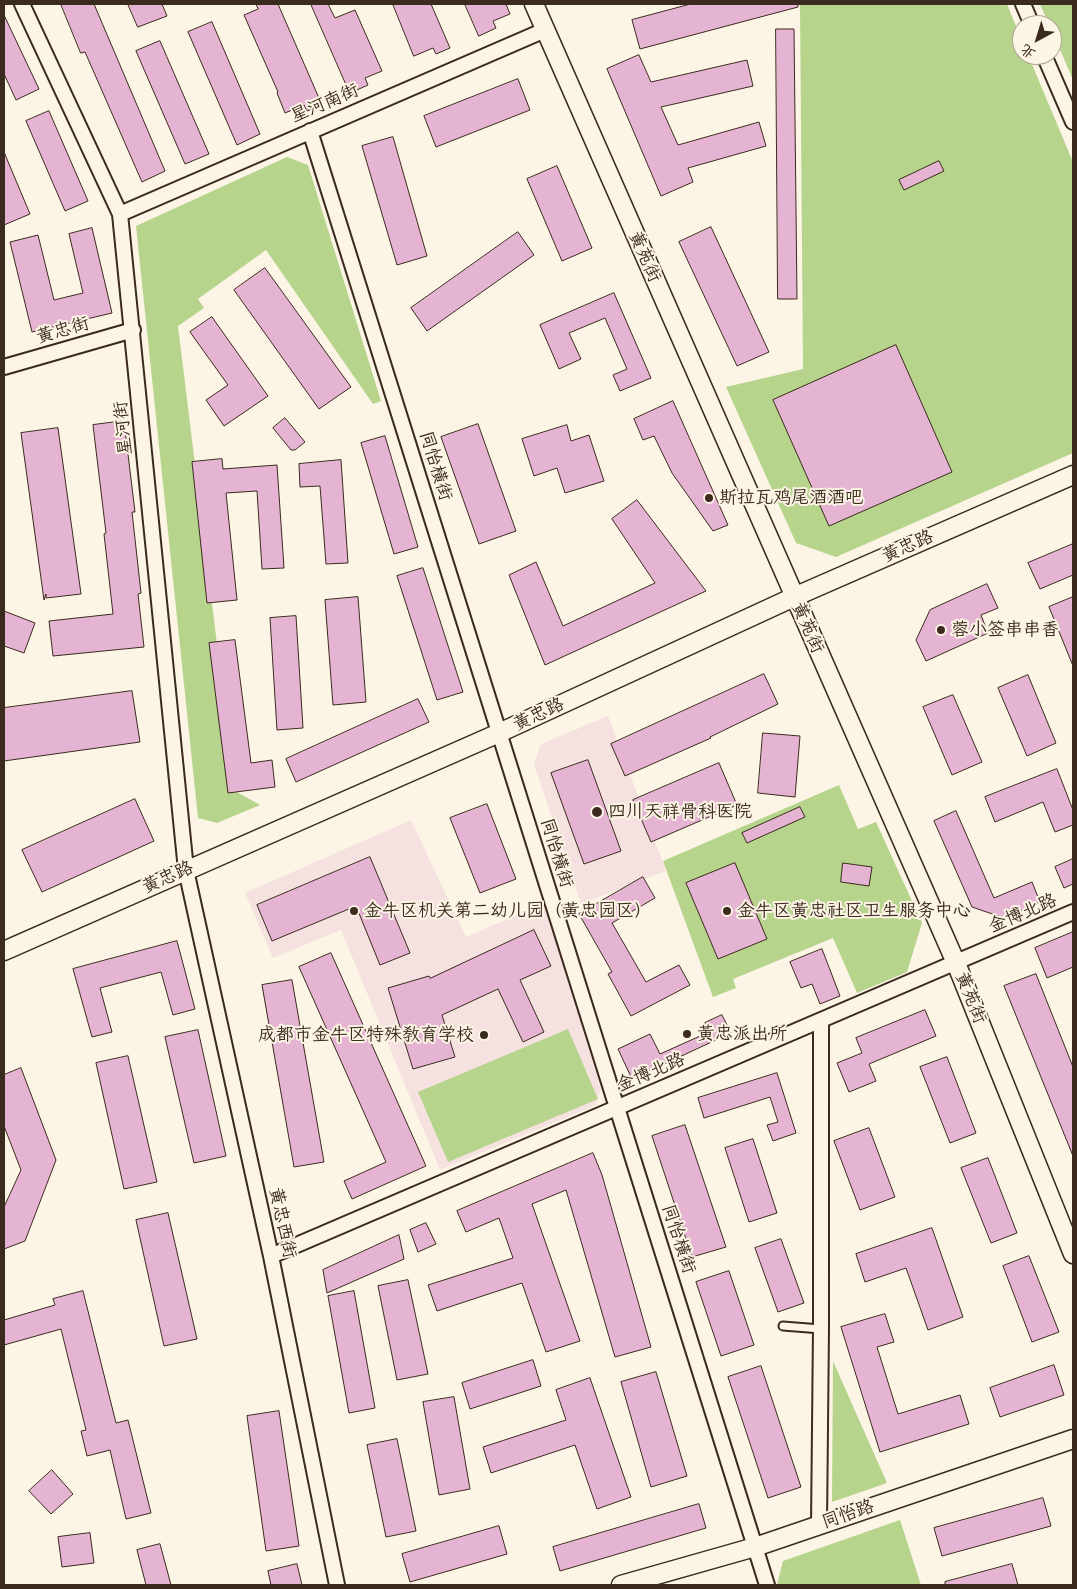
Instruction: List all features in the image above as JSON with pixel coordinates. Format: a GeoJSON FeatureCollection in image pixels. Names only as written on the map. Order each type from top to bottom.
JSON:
{"type":"FeatureCollection","features":[{"type":"Feature","properties":{"kind":"street","name":"星河街"},"geometry":{"type":"LineString","coordinates":[[22,4],[120,214],[186,870]]}},
{"type":"Feature","properties":{"kind":"street","name":"黄苑街"},"geometry":{"type":"LineString","coordinates":[[534,4],[956,963],[1073,1254]]}},
{"type":"Feature","properties":{"kind":"street","name":"星河南街"},"geometry":{"type":"LineString","coordinates":[[120,214],[545,30]]}},
{"type":"Feature","properties":{"kind":"street"},"geometry":{"type":"LineString","coordinates":[[1048,65],[1073,122]]}},
{"type":"Feature","properties":{"kind":"street","name":"同怡横街"},"geometry":{"type":"LineString","coordinates":[[310,131],[767,1585]]}},
{"type":"Feature","properties":{"kind":"street","name":"黄忠街"},"geometry":{"type":"LineString","coordinates":[[4,367],[133,330]]}},
{"type":"Feature","properties":{"kind":"street","name":"黄忠路"},"geometry":{"type":"LineString","coordinates":[[4,951],[499,733],[794,597],[1073,475]]}},
{"type":"Feature","properties":{"kind":"street","name":"黄忠西街"},"geometry":{"type":"LineString","coordinates":[[186,870],[270,1256],[337,1585]]}},
{"type":"Feature","properties":{"kind":"street","name":"金博北路"},"geometry":{"type":"LineString","coordinates":[[270,1256],[1073,912]]}},
{"type":"Feature","properties":{"kind":"street"},"geometry":{"type":"LineString","coordinates":[[819,1524],[821,1020]]}},
{"type":"Feature","properties":{"kind":"street","name":"同怡路"},"geometry":{"type":"LineString","coordinates":[[621,1585],[755,1547],[1073,1439]]}},
{"type":"Feature","properties":{"kind":"lane"},"geometry":{"type":"LineString","coordinates":[[783,1326],[821,1329]]}},
{"type":"Feature","properties":{"kind":"shaded area","name":"四川天祥骨科医院"},"geometry":{"type":"Polygon","coordinates":[[[608,716],[666,871],[581,904],[534,764],[541,744],[608,716]]]}},
{"type":"Feature","properties":{"kind":"shaded area","name":"成都市金牛区特殊教育学校"},"geometry":{"type":"Polygon","coordinates":[[[411,820],[466,937],[545,903],[601,1089],[596,1105],[440,1170],[341,930],[273,958],[245,893],[411,820]]]}},
{"type":"Feature","properties":{"kind":"green space"},"geometry":{"type":"Polygon","coordinates":[[[800,4],[1007,4],[1012,16],[1012,65],[1032,65],[1073,162],[1073,453],[836,557],[796,543],[726,387],[803,369],[800,4]]]}},
{"type":"Feature","properties":{"kind":"green space"},"geometry":{"type":"Polygon","coordinates":[[[1040,4],[1073,4],[1073,80],[1062,54],[1062,15],[1045,15],[1040,4]]]}},
{"type":"Feature","properties":{"kind":"green space"},"geometry":{"type":"Polygon","coordinates":[[[287,157],[308,165],[381,401],[373,404],[266,250],[198,299],[204,308],[178,326],[235,791],[260,805],[217,823],[198,818],[136,226],[287,157]]]}},
{"type":"Feature","properties":{"kind":"green space"},"geometry":{"type":"Polygon","coordinates":[[[839,785],[858,829],[876,822],[922,923],[907,972],[857,993],[833,938],[733,979],[736,988],[713,997],[663,861],[839,785]]]}},
{"type":"Feature","properties":{"kind":"green space"},"geometry":{"type":"Polygon","coordinates":[[[568,1029],[598,1099],[448,1162],[418,1092],[568,1029]]]}},
{"type":"Feature","properties":{"kind":"green space"},"geometry":{"type":"Polygon","coordinates":[[[833,1361],[887,1483],[832,1502],[833,1361]]]}},
{"type":"Feature","properties":{"kind":"green space"},"geometry":{"type":"Polygon","coordinates":[[[900,1520],[921,1585],[777,1585],[783,1561],[900,1520]]]}},
{"type":"Feature","properties":{"kind":"building"},"geometry":{"type":"Polygon","coordinates":[[[61,4],[94,4],[165,171],[142,182],[85,52],[81,53],[61,4]]]}},
{"type":"Feature","properties":{"kind":"building"},"geometry":{"type":"Polygon","coordinates":[[[128,4],[162,4],[167,16],[138,27],[128,4]]]}},
{"type":"Feature","properties":{"kind":"building"},"geometry":{"type":"Polygon","coordinates":[[[256,4],[278,4],[322,105],[307,111],[304,105],[285,113],[278,92],[244,15],[258,9],[256,4]]]}},
{"type":"Feature","properties":{"kind":"building"},"geometry":{"type":"Polygon","coordinates":[[[311,4],[328,4],[335,18],[355,10],[382,71],[365,78],[368,85],[350,93],[311,4]]]}},
{"type":"Feature","properties":{"kind":"building"},"geometry":{"type":"Polygon","coordinates":[[[393,4],[431,4],[450,48],[436,54],[433,48],[414,56],[393,4]]]}},
{"type":"Feature","properties":{"kind":"building"},"geometry":{"type":"Polygon","coordinates":[[[465,4],[506,4],[510,14],[493,21],[496,28],[479,36],[465,4]]]}},
{"type":"Feature","properties":{"kind":"building"},"geometry":{"type":"Polygon","coordinates":[[[691,4],[798,4],[798,7],[640,49],[632,20],[691,4]]]}},
{"type":"Feature","properties":{"kind":"building"},"geometry":{"type":"Polygon","coordinates":[[[4,15],[39,89],[16,100],[4,74],[4,15]]]}},
{"type":"Feature","properties":{"kind":"building"},"geometry":{"type":"Polygon","coordinates":[[[212,22],[260,134],[237,145],[188,32],[212,22]]]}},
{"type":"Feature","properties":{"kind":"building"},"geometry":{"type":"Polygon","coordinates":[[[776,29],[794,29],[797,299],[778,299],[776,29]]]}},
{"type":"Feature","properties":{"kind":"building"},"geometry":{"type":"Polygon","coordinates":[[[160,41],[209,154],[185,164],[136,51],[160,41]]]}},
{"type":"Feature","properties":{"kind":"building"},"geometry":{"type":"Polygon","coordinates":[[[639,55],[651,82],[747,60],[753,86],[661,107],[678,145],[759,122],[766,146],[688,168],[693,182],[661,196],[607,69],[639,55]]]}},
{"type":"Feature","properties":{"kind":"building"},"geometry":{"type":"Polygon","coordinates":[[[518,79],[530,110],[436,147],[424,116],[518,79]]]}},
{"type":"Feature","properties":{"kind":"building"},"geometry":{"type":"Polygon","coordinates":[[[49,111],[88,201],[65,211],[26,121],[49,111]]]}},
{"type":"Feature","properties":{"kind":"building"},"geometry":{"type":"Polygon","coordinates":[[[393,137],[427,256],[397,265],[362,146],[393,137]]]}},
{"type":"Feature","properties":{"kind":"building"},"geometry":{"type":"Polygon","coordinates":[[[4,152],[30,214],[4,225],[4,152]]]}},
{"type":"Feature","properties":{"kind":"building"},"geometry":{"type":"Polygon","coordinates":[[[939,161],[944,171],[904,190],[899,180],[939,161]]]}},
{"type":"Feature","properties":{"kind":"building"},"geometry":{"type":"Polygon","coordinates":[[[557,166],[592,248],[562,261],[527,179],[557,166]]]}},
{"type":"Feature","properties":{"kind":"building"},"geometry":{"type":"Polygon","coordinates":[[[711,227],[769,352],[737,366],[679,242],[711,227]]]}},
{"type":"Feature","properties":{"kind":"building"},"geometry":{"type":"Polygon","coordinates":[[[92,228],[112,313],[32,332],[10,242],[38,235],[54,300],[83,293],[69,234],[92,228]]]}},
{"type":"Feature","properties":{"kind":"building"},"geometry":{"type":"Polygon","coordinates":[[[518,232],[534,255],[427,331],[411,308],[518,232]]]}},
{"type":"Feature","properties":{"kind":"building"},"geometry":{"type":"Polygon","coordinates":[[[265,268],[351,387],[319,409],[234,290],[265,268]]]}},
{"type":"Feature","properties":{"kind":"building"},"geometry":{"type":"Polygon","coordinates":[[[614,293],[651,378],[620,391],[613,375],[627,369],[605,318],[569,333],[581,359],[559,369],[540,325],[614,293]]]}},
{"type":"Feature","properties":{"kind":"building"},"geometry":{"type":"Polygon","coordinates":[[[212,317],[268,396],[224,426],[206,400],[228,385],[190,332],[212,317]]]}},
{"type":"Feature","properties":{"kind":"building"},"geometry":{"type":"Polygon","coordinates":[[[896,345],[952,472],[829,526],[773,400],[896,345]]]}},
{"type":"Feature","properties":{"kind":"building"},"geometry":{"type":"Polygon","coordinates":[[[673,401],[728,525],[713,531],[672,473],[654,436],[643,440],[634,419],[673,401]]]}},
{"type":"Feature","properties":{"kind":"building"},"geometry":{"type":"Polygon","coordinates":[[[285,418],[305,442],[295,450],[291,450],[273,428],[285,418]]]}},
{"type":"Feature","properties":{"kind":"building"},"geometry":{"type":"Polygon","coordinates":[[[124,421],[135,512],[132,512],[141,593],[138,594],[144,647],[53,656],[49,621],[113,614],[104,534],[106,533],[93,425],[124,421]]]}},
{"type":"Feature","properties":{"kind":"building"},"geometry":{"type":"Polygon","coordinates":[[[478,424],[516,531],[479,544],[441,437],[478,424]]]}},
{"type":"Feature","properties":{"kind":"building"},"geometry":{"type":"Polygon","coordinates":[[[567,425],[571,441],[589,435],[604,481],[565,493],[557,468],[534,476],[522,439],[567,425]]]}},
{"type":"Feature","properties":{"kind":"building"},"geometry":{"type":"Polygon","coordinates":[[[58,428],[81,594],[46,598],[46,594],[44,600],[21,433],[58,428]]]}},
{"type":"Feature","properties":{"kind":"building"},"geometry":{"type":"Polygon","coordinates":[[[385,436],[418,547],[394,554],[361,443],[385,436]]]}},
{"type":"Feature","properties":{"kind":"building"},"geometry":{"type":"Polygon","coordinates":[[[222,459],[223,469],[277,465],[284,568],[262,569],[257,491],[226,493],[237,600],[207,603],[192,462],[222,459]]]}},
{"type":"Feature","properties":{"kind":"building"},"geometry":{"type":"Polygon","coordinates":[[[341,460],[348,563],[326,564],[320,486],[300,487],[299,464],[341,460]]]}},
{"type":"Feature","properties":{"kind":"building"},"geometry":{"type":"Polygon","coordinates":[[[637,500],[706,591],[545,665],[509,575],[536,562],[563,626],[655,583],[612,519],[637,500]]]}},
{"type":"Feature","properties":{"kind":"building"},"geometry":{"type":"Polygon","coordinates":[[[1073,544],[1073,575],[1040,589],[1028,563],[1073,544]]]}},
{"type":"Feature","properties":{"kind":"building"},"geometry":{"type":"Polygon","coordinates":[[[423,568],[463,692],[437,700],[397,576],[423,568]]]}},
{"type":"Feature","properties":{"kind":"building"},"geometry":{"type":"Polygon","coordinates":[[[987,584],[998,608],[981,615],[988,633],[926,661],[916,640],[930,610],[987,584]]]}},
{"type":"Feature","properties":{"kind":"building"},"geometry":{"type":"Polygon","coordinates":[[[358,597],[366,702],[333,705],[325,600],[358,597]]]}},
{"type":"Feature","properties":{"kind":"building"},"geometry":{"type":"Polygon","coordinates":[[[1073,597],[1073,666],[1049,607],[1073,597]]]}},
{"type":"Feature","properties":{"kind":"building"},"geometry":{"type":"Polygon","coordinates":[[[4,611],[35,623],[24,653],[4,646],[4,611]]]}},
{"type":"Feature","properties":{"kind":"building"},"geometry":{"type":"Polygon","coordinates":[[[296,616],[303,728],[277,730],[270,618],[296,616]]]}},
{"type":"Feature","properties":{"kind":"building"},"geometry":{"type":"Polygon","coordinates":[[[235,640],[251,763],[272,760],[275,787],[228,793],[209,643],[235,640]]]}},
{"type":"Feature","properties":{"kind":"building"},"geometry":{"type":"Polygon","coordinates":[[[764,674],[778,704],[711,738],[625,776],[611,744],[764,674]]]}},
{"type":"Feature","properties":{"kind":"building"},"geometry":{"type":"Polygon","coordinates":[[[1028,675],[1056,743],[1027,756],[998,688],[1028,675]]]}},
{"type":"Feature","properties":{"kind":"building"},"geometry":{"type":"Polygon","coordinates":[[[132,691],[140,742],[4,761],[4,708],[132,691]]]}},
{"type":"Feature","properties":{"kind":"building"},"geometry":{"type":"Polygon","coordinates":[[[953,695],[982,762],[952,775],[923,707],[953,695]]]}},
{"type":"Feature","properties":{"kind":"building"},"geometry":{"type":"Polygon","coordinates":[[[418,699],[429,722],[296,782],[286,759],[418,699]]]}},
{"type":"Feature","properties":{"kind":"building"},"geometry":{"type":"Polygon","coordinates":[[[763,733],[800,736],[795,797],[758,793],[763,733]]]}},
{"type":"Feature","properties":{"kind":"building"},"geometry":{"type":"Polygon","coordinates":[[[588,760],[621,851],[584,864],[551,773],[588,760]]]}},
{"type":"Feature","properties":{"kind":"building"},"geometry":{"type":"Polygon","coordinates":[[[719,763],[737,805],[651,842],[633,800],[719,763]]]}},
{"type":"Feature","properties":{"kind":"building"},"geometry":{"type":"Polygon","coordinates":[[[1057,769],[1073,810],[1073,825],[1055,832],[1043,802],[995,822],[985,797],[1057,769]]]}},
{"type":"Feature","properties":{"kind":"building"},"geometry":{"type":"Polygon","coordinates":[[[135,799],[154,841],[42,892],[22,850],[135,799]]]}},
{"type":"Feature","properties":{"kind":"building"},"geometry":{"type":"Polygon","coordinates":[[[487,804],[516,879],[480,893],[450,818],[487,804]]]}},
{"type":"Feature","properties":{"kind":"building"},"geometry":{"type":"Polygon","coordinates":[[[800,807],[805,817],[747,843],[742,833],[800,807]]]}},
{"type":"Feature","properties":{"kind":"building"},"geometry":{"type":"Polygon","coordinates":[[[956,811],[994,898],[1032,882],[1040,902],[1004,918],[972,907],[934,821],[956,811]]]}},
{"type":"Feature","properties":{"kind":"building"},"geometry":{"type":"Polygon","coordinates":[[[370,857],[410,953],[380,965],[356,906],[272,941],[257,905],[370,857]]]}},
{"type":"Feature","properties":{"kind":"building"},"geometry":{"type":"Polygon","coordinates":[[[1073,859],[1073,884],[1064,888],[1055,867],[1073,859]]]}},
{"type":"Feature","properties":{"kind":"building","name":"金牛区黄忠社区卫生服务中心"},"geometry":{"type":"Polygon","coordinates":[[[735,863],[767,939],[718,959],[686,883],[735,863]]]}},
{"type":"Feature","properties":{"kind":"building"},"geometry":{"type":"Polygon","coordinates":[[[843,863],[872,867],[869,886],[841,882],[843,863]]]}},
{"type":"Feature","properties":{"kind":"building"},"geometry":{"type":"Polygon","coordinates":[[[643,877],[655,898],[612,923],[646,982],[679,965],[690,985],[631,1016],[608,974],[612,972],[579,914],[643,877]]]}},
{"type":"Feature","properties":{"kind":"building"},"geometry":{"type":"Polygon","coordinates":[[[534,930],[551,966],[520,980],[544,1032],[523,1042],[498,989],[442,1015],[455,1057],[413,1069],[388,988],[429,976],[430,978],[534,930]]]}},
{"type":"Feature","properties":{"kind":"building"},"geometry":{"type":"Polygon","coordinates":[[[1073,932],[1073,967],[1047,978],[1035,948],[1073,932]]]}},
{"type":"Feature","properties":{"kind":"building"},"geometry":{"type":"Polygon","coordinates":[[[177,941],[195,1009],[173,1015],[161,972],[100,988],[112,1032],[92,1037],[73,969],[177,941]]]}},
{"type":"Feature","properties":{"kind":"building"},"geometry":{"type":"Polygon","coordinates":[[[822,949],[840,996],[820,1004],[812,984],[801,988],[790,962],[822,949]]]}},
{"type":"Feature","properties":{"kind":"building"},"geometry":{"type":"Polygon","coordinates":[[[331,953],[426,1166],[352,1199],[344,1181],[386,1162],[299,967],[331,953]]]}},
{"type":"Feature","properties":{"kind":"building"},"geometry":{"type":"Polygon","coordinates":[[[1036,974],[1073,1067],[1073,1156],[1004,986],[1036,974]]]}},
{"type":"Feature","properties":{"kind":"building"},"geometry":{"type":"Polygon","coordinates":[[[292,980],[324,1162],[294,1167],[262,985],[292,980]]]}},
{"type":"Feature","properties":{"kind":"building"},"geometry":{"type":"Polygon","coordinates":[[[925,1010],[936,1036],[869,1064],[876,1081],[849,1092],[837,1063],[862,1053],[856,1038],[925,1010]]]}},
{"type":"Feature","properties":{"kind":"building"},"geometry":{"type":"Polygon","coordinates":[[[722,1015],[731,1033],[632,1079],[618,1049],[650,1034],[660,1054],[709,1032],[705,1023],[722,1015]]]}},
{"type":"Feature","properties":{"kind":"building"},"geometry":{"type":"Polygon","coordinates":[[[198,1030],[226,1156],[194,1163],[165,1037],[198,1030]]]}},
{"type":"Feature","properties":{"kind":"building"},"geometry":{"type":"Polygon","coordinates":[[[128,1056],[157,1182],[124,1189],[96,1063],[128,1056]]]}},
{"type":"Feature","properties":{"kind":"building"},"geometry":{"type":"Polygon","coordinates":[[[947,1057],[976,1133],[950,1143],[920,1067],[947,1057]]]}},
{"type":"Feature","properties":{"kind":"building"},"geometry":{"type":"Polygon","coordinates":[[[21,1068],[56,1160],[25,1241],[4,1249],[4,1207],[21,1170],[4,1126],[4,1075],[21,1068]]]}},
{"type":"Feature","properties":{"kind":"building"},"geometry":{"type":"Polygon","coordinates":[[[777,1073],[796,1133],[773,1141],[767,1125],[778,1122],[770,1097],[704,1118],[698,1098],[777,1073]]]}},
{"type":"Feature","properties":{"kind":"building"},"geometry":{"type":"Polygon","coordinates":[[[685,1125],[726,1247],[692,1257],[652,1136],[685,1125]]]}},
{"type":"Feature","properties":{"kind":"building"},"geometry":{"type":"Polygon","coordinates":[[[869,1128],[895,1197],[860,1210],[834,1141],[869,1128]]]}},
{"type":"Feature","properties":{"kind":"building"},"geometry":{"type":"Polygon","coordinates":[[[753,1139],[777,1213],[749,1222],[725,1148],[753,1139]]]}},
{"type":"Feature","properties":{"kind":"building"},"geometry":{"type":"Polygon","coordinates":[[[593,1153],[602,1175],[651,1347],[615,1357],[566,1190],[532,1204],[580,1341],[546,1352],[522,1283],[437,1311],[428,1285],[513,1258],[499,1218],[466,1232],[457,1211],[593,1153]]]}},
{"type":"Feature","properties":{"kind":"building"},"geometry":{"type":"Polygon","coordinates":[[[988,1158],[1017,1233],[991,1243],[961,1168],[988,1158]]]}},
{"type":"Feature","properties":{"kind":"building"},"geometry":{"type":"Polygon","coordinates":[[[168,1213],[197,1339],[164,1346],[136,1220],[168,1213]]]}},
{"type":"Feature","properties":{"kind":"building"},"geometry":{"type":"Polygon","coordinates":[[[426,1223],[436,1244],[418,1252],[410,1230],[426,1223]]]}},
{"type":"Feature","properties":{"kind":"building"},"geometry":{"type":"Polygon","coordinates":[[[932,1228],[963,1317],[928,1330],[906,1268],[865,1282],[856,1254],[932,1228]]]}},
{"type":"Feature","properties":{"kind":"building"},"geometry":{"type":"Polygon","coordinates":[[[399,1235],[404,1259],[327,1293],[323,1270],[399,1235]]]}},
{"type":"Feature","properties":{"kind":"building"},"geometry":{"type":"Polygon","coordinates":[[[781,1239],[804,1303],[778,1312],[755,1248],[781,1239]]]}},
{"type":"Feature","properties":{"kind":"building"},"geometry":{"type":"Polygon","coordinates":[[[1029,1256],[1059,1332],[1032,1342],[1003,1266],[1029,1256]]]}},
{"type":"Feature","properties":{"kind":"building"},"geometry":{"type":"Polygon","coordinates":[[[729,1271],[754,1345],[721,1356],[696,1282],[729,1271]]]}},
{"type":"Feature","properties":{"kind":"building"},"geometry":{"type":"Polygon","coordinates":[[[408,1280],[428,1374],[397,1380],[378,1286],[408,1280]]]}},
{"type":"Feature","properties":{"kind":"building"},"geometry":{"type":"Polygon","coordinates":[[[83,1291],[116,1423],[128,1420],[151,1513],[126,1519],[110,1450],[87,1456],[81,1431],[86,1430],[61,1329],[4,1345],[4,1320],[55,1305],[53,1299],[83,1291]]]}},
{"type":"Feature","properties":{"kind":"building"},"geometry":{"type":"Polygon","coordinates":[[[354,1291],[375,1408],[349,1413],[328,1296],[354,1291]]]}},
{"type":"Feature","properties":{"kind":"building"},"geometry":{"type":"Polygon","coordinates":[[[885,1314],[894,1342],[877,1347],[898,1414],[960,1395],[969,1424],[880,1452],[841,1327],[885,1314]]]}},
{"type":"Feature","properties":{"kind":"building"},"geometry":{"type":"Polygon","coordinates":[[[533,1360],[541,1386],[470,1409],[462,1383],[533,1360]]]}},
{"type":"Feature","properties":{"kind":"building"},"geometry":{"type":"Polygon","coordinates":[[[1054,1365],[1064,1395],[1000,1417],[990,1388],[1054,1365]]]}},
{"type":"Feature","properties":{"kind":"building"},"geometry":{"type":"Polygon","coordinates":[[[761,1366],[801,1487],[768,1498],[728,1377],[761,1366]]]}},
{"type":"Feature","properties":{"kind":"building"},"geometry":{"type":"Polygon","coordinates":[[[656,1372],[687,1476],[651,1487],[621,1382],[656,1372]]]}},
{"type":"Feature","properties":{"kind":"building"},"geometry":{"type":"Polygon","coordinates":[[[590,1378],[631,1497],[597,1509],[575,1445],[491,1473],[483,1447],[566,1420],[556,1390],[590,1378]]]}},
{"type":"Feature","properties":{"kind":"building"},"geometry":{"type":"Polygon","coordinates":[[[454,1397],[470,1489],[439,1495],[423,1402],[454,1397]]]}},
{"type":"Feature","properties":{"kind":"building"},"geometry":{"type":"Polygon","coordinates":[[[279,1411],[299,1546],[266,1551],[247,1416],[279,1411]]]}},
{"type":"Feature","properties":{"kind":"building"},"geometry":{"type":"Polygon","coordinates":[[[397,1439],[416,1531],[386,1537],[367,1445],[397,1439]]]}},
{"type":"Feature","properties":{"kind":"building"},"geometry":{"type":"Polygon","coordinates":[[[52,1470],[73,1494],[51,1514],[29,1491],[52,1470]]]}},
{"type":"Feature","properties":{"kind":"building"},"geometry":{"type":"Polygon","coordinates":[[[1043,1498],[1051,1526],[942,1556],[934,1528],[1043,1498]]]}},
{"type":"Feature","properties":{"kind":"building"},"geometry":{"type":"Polygon","coordinates":[[[699,1504],[706,1528],[560,1571],[553,1547],[699,1504]]]}},
{"type":"Feature","properties":{"kind":"building"},"geometry":{"type":"Polygon","coordinates":[[[499,1526],[507,1554],[410,1582],[402,1554],[499,1526]]]}},
{"type":"Feature","properties":{"kind":"building"},"geometry":{"type":"Polygon","coordinates":[[[90,1533],[94,1563],[62,1567],[58,1537],[90,1533]]]}},
{"type":"Feature","properties":{"kind":"building"},"geometry":{"type":"Polygon","coordinates":[[[160,1544],[171,1585],[146,1585],[137,1550],[160,1544]]]}},
{"type":"Feature","properties":{"kind":"building"},"geometry":{"type":"Polygon","coordinates":[[[297,1564],[302,1585],[271,1585],[268,1571],[297,1564]]]}},
{"type":"Feature","properties":{"kind":"building"},"geometry":{"type":"Polygon","coordinates":[[[1012,1564],[1018,1585],[945,1585],[945,1582],[1012,1564]]]}},
{"type":"Feature","properties":{"kind":"place","name":"斯拉瓦鸡尾酒酒吧"},"geometry":{"type":"Point","coordinates":[709,498]}},
{"type":"Feature","properties":{"kind":"place","name":"蓉小签串串香"},"geometry":{"type":"Point","coordinates":[941,630]}},
{"type":"Feature","properties":{"kind":"place","name":"四川天祥骨科医院"},"geometry":{"type":"Point","coordinates":[597,812]}},
{"type":"Feature","properties":{"kind":"place","name":"金牛区机关第二幼儿园（黄忠园区）"},"geometry":{"type":"Point","coordinates":[354,911]}},
{"type":"Feature","properties":{"kind":"place","name":"金牛区黄忠社区卫生服务中心"},"geometry":{"type":"Point","coordinates":[727,911]}},
{"type":"Feature","properties":{"kind":"place","name":"黄忠派出所"},"geometry":{"type":"Point","coordinates":[687,1034]}},
{"type":"Feature","properties":{"kind":"place","name":"成都市金牛区特殊教育学校"},"geometry":{"type":"Point","coordinates":[484,1035]}}]}
